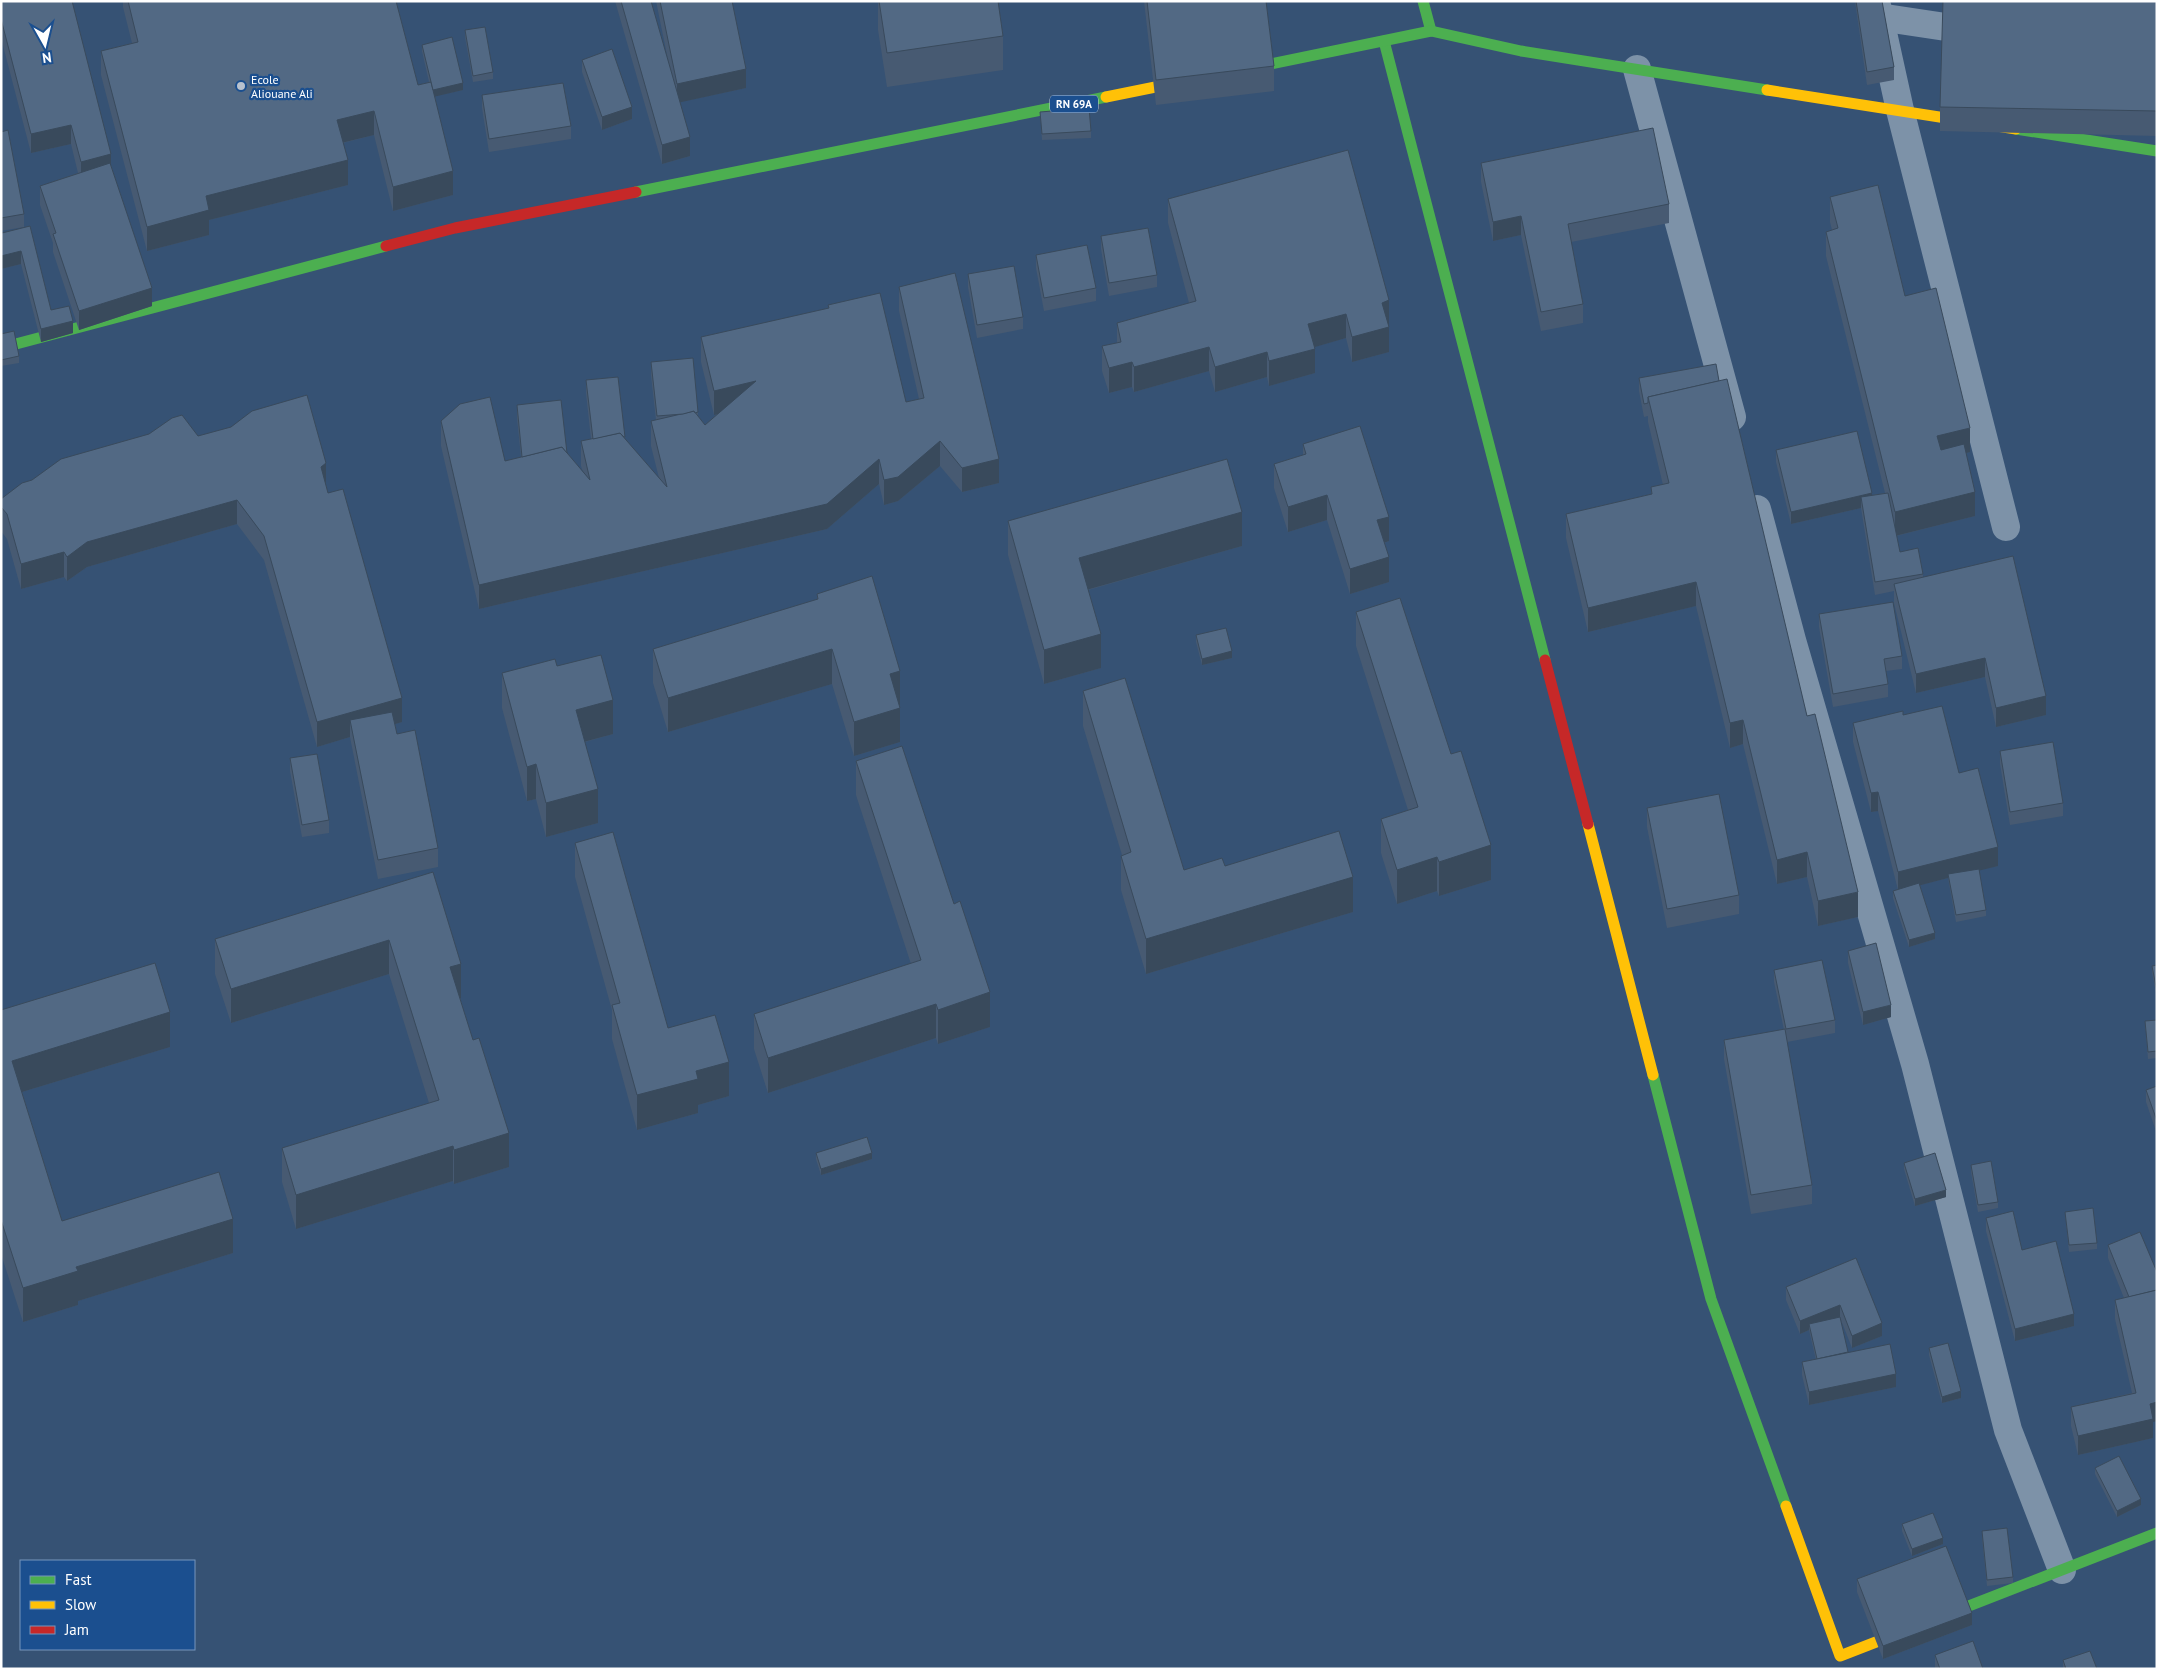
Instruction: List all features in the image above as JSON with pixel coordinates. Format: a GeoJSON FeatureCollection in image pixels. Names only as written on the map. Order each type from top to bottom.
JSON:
{"type":"FeatureCollection","features":[{"type":"Feature","properties":{"kind":"main road"},"geometry":{"type":"LineString","coordinates":[[1423,1],[1431,31]]}},
{"type":"Feature","properties":{"kind":"main road"},"geometry":{"type":"LineString","coordinates":[[1228,72],[1431,31],[1521,51],[2157,151]]}},
{"type":"Feature","properties":{"kind":"main road"},"geometry":{"type":"LineString","coordinates":[[1384,41],[1711,1299],[1840,1656],[2157,1533]]}},
{"type":"Feature","properties":{"kind":"main road","name":"RN 69A"},"geometry":{"type":"LineString","coordinates":[[1,348],[455,228],[1198,78]]}},
{"type":"Feature","properties":{"kind":"street"},"geometry":{"type":"LineString","coordinates":[[2004,36],[1877,9],[1900,110],[2006,527]]}},
{"type":"Feature","properties":{"kind":"street"},"geometry":{"type":"LineString","coordinates":[[1637,69],[1738,440]]}},
{"type":"Feature","properties":{"kind":"street"},"geometry":{"type":"LineString","coordinates":[[1751,488],[1792,640],[1914,1064],[2008,1430],[2062,1570]]}},
{"type":"Feature","properties":{"kind":"building"},"geometry":{"type":"Polygon","coordinates":[[[1,1],[72,1],[111,154],[81,162],[71,125],[31,134],[1,19],[1,1]]]}},
{"type":"Feature","properties":{"kind":"building","name":"Ecole Aliouane Ali"},"geometry":{"type":"Polygon","coordinates":[[[128,1],[396,1],[418,85],[431,82],[453,171],[393,187],[374,111],[337,120],[348,160],[206,196],[209,210],[147,227],[101,51],[138,42],[128,1]]]}},
{"type":"Feature","properties":{"kind":"building"},"geometry":{"type":"Polygon","coordinates":[[[621,1],[651,1],[690,137],[662,145],[621,1]]]}},
{"type":"Feature","properties":{"kind":"building"},"geometry":{"type":"Polygon","coordinates":[[[660,1],[732,1],[746,69],[677,84],[660,1]]]}},
{"type":"Feature","properties":{"kind":"building"},"geometry":{"type":"Polygon","coordinates":[[[879,1],[998,1],[1003,36],[887,53],[879,1]]]}},
{"type":"Feature","properties":{"kind":"building"},"geometry":{"type":"Polygon","coordinates":[[[1147,1],[1266,1],[1274,66],[1156,80],[1147,1]]]}},
{"type":"Feature","properties":{"kind":"building"},"geometry":{"type":"Polygon","coordinates":[[[1856,1],[1882,1],[1894,67],[1867,72],[1856,1]]]}},
{"type":"Feature","properties":{"kind":"building"},"geometry":{"type":"Polygon","coordinates":[[[1943,1],[2157,1],[2157,111],[1940,107],[1943,1]]]}},
{"type":"Feature","properties":{"kind":"building"},"geometry":{"type":"Polygon","coordinates":[[[485,27],[493,72],[473,76],[465,30],[485,27]]]}},
{"type":"Feature","properties":{"kind":"building"},"geometry":{"type":"Polygon","coordinates":[[[452,37],[463,83],[433,90],[422,45],[452,37]]]}},
{"type":"Feature","properties":{"kind":"building"},"geometry":{"type":"Polygon","coordinates":[[[612,49],[632,107],[602,117],[582,60],[612,49]]]}},
{"type":"Feature","properties":{"kind":"building"},"geometry":{"type":"Polygon","coordinates":[[[563,83],[571,126],[489,139],[482,95],[563,83]]]}},
{"type":"Feature","properties":{"kind":"building"},"geometry":{"type":"Polygon","coordinates":[[[1089,108],[1091,131],[1042,134],[1040,112],[1089,108]]]}},
{"type":"Feature","properties":{"kind":"building"},"geometry":{"type":"Polygon","coordinates":[[[1653,128],[1669,204],[1568,224],[1583,304],[1541,312],[1521,216],[1493,222],[1481,163],[1653,128]]]}},
{"type":"Feature","properties":{"kind":"building"},"geometry":{"type":"Polygon","coordinates":[[[8,130],[24,214],[1,218],[1,132],[8,130]]]}},
{"type":"Feature","properties":{"kind":"building"},"geometry":{"type":"Polygon","coordinates":[[[1348,150],[1389,300],[1382,303],[1389,327],[1352,337],[1346,314],[1308,324],[1315,349],[1269,361],[1267,352],[1215,367],[1209,347],[1134,367],[1132,362],[1109,368],[1102,346],[1121,342],[1117,323],[1196,301],[1168,199],[1348,150]]]}},
{"type":"Feature","properties":{"kind":"building"},"geometry":{"type":"Polygon","coordinates":[[[110,163],[152,288],[79,311],[53,234],[56,233],[40,186],[110,163]]]}},
{"type":"Feature","properties":{"kind":"building"},"geometry":{"type":"Polygon","coordinates":[[[1878,185],[1905,296],[1936,288],[1970,428],[1937,436],[1941,450],[1964,444],[1975,492],[1895,512],[1826,232],[1838,228],[1830,197],[1878,185]]]}},
{"type":"Feature","properties":{"kind":"building"},"geometry":{"type":"Polygon","coordinates":[[[30,226],[51,310],[69,306],[73,321],[41,329],[21,251],[1,256],[1,230],[2,233],[30,226]]]}},
{"type":"Feature","properties":{"kind":"building"},"geometry":{"type":"Polygon","coordinates":[[[1148,228],[1157,275],[1109,283],[1101,236],[1148,228]]]}},
{"type":"Feature","properties":{"kind":"building"},"geometry":{"type":"Polygon","coordinates":[[[1087,245],[1096,288],[1044,298],[1036,255],[1087,245]]]}},
{"type":"Feature","properties":{"kind":"building"},"geometry":{"type":"Polygon","coordinates":[[[1014,266],[1023,317],[977,325],[968,274],[1014,266]]]}},
{"type":"Feature","properties":{"kind":"building"},"geometry":{"type":"Polygon","coordinates":[[[955,273],[999,459],[962,468],[940,441],[898,477],[884,480],[879,459],[827,504],[479,585],[441,421],[460,404],[490,397],[505,461],[562,447],[590,480],[581,441],[620,433],[667,487],[651,421],[694,411],[705,425],[756,381],[714,391],[701,337],[829,308],[828,305],[880,293],[906,402],[924,398],[899,287],[955,273]]]}},
{"type":"Feature","properties":{"kind":"building"},"geometry":{"type":"Polygon","coordinates":[[[14,331],[19,356],[1,360],[1,334],[14,331]]]}},
{"type":"Feature","properties":{"kind":"building"},"geometry":{"type":"Polygon","coordinates":[[[693,358],[698,412],[657,416],[651,362],[693,358]]]}},
{"type":"Feature","properties":{"kind":"building"},"geometry":{"type":"Polygon","coordinates":[[[1716,364],[1719,381],[1648,397],[1648,403],[1644,404],[1639,378],[1716,364]]]}},
{"type":"Feature","properties":{"kind":"building"},"geometry":{"type":"Polygon","coordinates":[[[618,377],[625,437],[620,433],[593,439],[586,380],[618,377]]]}},
{"type":"Feature","properties":{"kind":"building"},"geometry":{"type":"Polygon","coordinates":[[[1727,379],[1807,716],[1815,714],[1858,892],[1818,901],[1807,852],[1777,860],[1743,720],[1730,723],[1696,582],[1588,608],[1566,514],[1652,494],[1651,487],[1669,483],[1648,397],[1727,379]]]}},
{"type":"Feature","properties":{"kind":"building"},"geometry":{"type":"Polygon","coordinates":[[[307,395],[326,463],[321,467],[328,493],[343,489],[402,698],[317,722],[264,536],[237,500],[87,542],[67,557],[64,552],[21,564],[7,514],[1,507],[1,499],[22,483],[32,480],[61,459],[149,434],[172,418],[182,415],[198,436],[231,427],[252,411],[307,395]]]}},
{"type":"Feature","properties":{"kind":"building"},"geometry":{"type":"Polygon","coordinates":[[[561,400],[567,453],[562,447],[522,457],[517,405],[561,400]]]}},
{"type":"Feature","properties":{"kind":"building"},"geometry":{"type":"Polygon","coordinates":[[[1360,426],[1389,517],[1377,520],[1389,557],[1350,569],[1327,495],[1288,507],[1274,464],[1306,454],[1303,444],[1360,426]]]}},
{"type":"Feature","properties":{"kind":"building"},"geometry":{"type":"Polygon","coordinates":[[[1857,431],[1872,493],[1791,512],[1776,450],[1857,431]]]}},
{"type":"Feature","properties":{"kind":"building"},"geometry":{"type":"Polygon","coordinates":[[[1227,459],[1242,512],[1079,558],[1101,634],[1044,650],[1008,521],[1227,459]]]}},
{"type":"Feature","properties":{"kind":"building"},"geometry":{"type":"Polygon","coordinates":[[[1888,493],[1900,552],[1918,548],[1923,574],[1875,582],[1861,497],[1888,493]]]}},
{"type":"Feature","properties":{"kind":"building"},"geometry":{"type":"Polygon","coordinates":[[[2013,556],[2046,696],[1996,708],[1985,658],[1916,674],[1894,584],[2013,556]]]}},
{"type":"Feature","properties":{"kind":"building"},"geometry":{"type":"Polygon","coordinates":[[[872,576],[900,671],[890,674],[900,708],[854,722],[832,649],[668,698],[653,649],[818,599],[817,594],[872,576]]]}},
{"type":"Feature","properties":{"kind":"building"},"geometry":{"type":"Polygon","coordinates":[[[1400,598],[1451,754],[1461,751],[1491,845],[1439,862],[1437,857],[1397,870],[1381,819],[1418,807],[1356,612],[1400,598]]]}},
{"type":"Feature","properties":{"kind":"building"},"geometry":{"type":"Polygon","coordinates":[[[1893,602],[1902,656],[1884,659],[1888,684],[1833,694],[1819,614],[1893,602]]]}},
{"type":"Feature","properties":{"kind":"building"},"geometry":{"type":"Polygon","coordinates":[[[1226,628],[1232,651],[1202,659],[1196,635],[1226,628]]]}},
{"type":"Feature","properties":{"kind":"building"},"geometry":{"type":"Polygon","coordinates":[[[601,655],[613,700],[576,710],[598,789],[546,803],[536,764],[527,767],[502,673],[555,659],[557,666],[601,655]]]}},
{"type":"Feature","properties":{"kind":"building"},"geometry":{"type":"Polygon","coordinates":[[[1125,678],[1184,870],[1222,858],[1225,866],[1339,831],[1353,877],[1146,939],[1121,856],[1131,852],[1083,691],[1125,678]]]}},
{"type":"Feature","properties":{"kind":"building"},"geometry":{"type":"Polygon","coordinates":[[[1942,706],[1959,773],[1978,768],[1998,847],[1898,872],[1878,792],[1871,793],[1853,723],[1903,711],[1903,715],[1942,706]]]}},
{"type":"Feature","properties":{"kind":"building"},"geometry":{"type":"Polygon","coordinates":[[[392,712],[397,734],[415,730],[438,848],[378,860],[350,720],[392,712]]]}},
{"type":"Feature","properties":{"kind":"building"},"geometry":{"type":"Polygon","coordinates":[[[2053,742],[2063,803],[2010,812],[2000,751],[2053,742]]]}},
{"type":"Feature","properties":{"kind":"building"},"geometry":{"type":"Polygon","coordinates":[[[902,746],[954,904],[960,901],[990,992],[938,1010],[936,1004],[768,1058],[754,1014],[921,960],[856,761],[902,746]]]}},
{"type":"Feature","properties":{"kind":"building"},"geometry":{"type":"Polygon","coordinates":[[[317,754],[329,820],[302,825],[290,758],[317,754]]]}},
{"type":"Feature","properties":{"kind":"building"},"geometry":{"type":"Polygon","coordinates":[[[1719,794],[1739,895],[1667,909],[1647,808],[1719,794]]]}},
{"type":"Feature","properties":{"kind":"building"},"geometry":{"type":"Polygon","coordinates":[[[613,832],[668,1028],[715,1015],[729,1062],[696,1071],[698,1079],[637,1095],[612,1005],[620,1003],[575,843],[613,832]]]}},
{"type":"Feature","properties":{"kind":"building"},"geometry":{"type":"Polygon","coordinates":[[[1979,869],[1986,910],[1956,915],[1948,874],[1979,869]]]}},
{"type":"Feature","properties":{"kind":"building"},"geometry":{"type":"Polygon","coordinates":[[[433,872],[461,964],[450,967],[473,1040],[479,1038],[509,1133],[454,1150],[453,1146],[296,1195],[282,1148],[439,1100],[389,940],[231,989],[215,939],[433,872]]]}},
{"type":"Feature","properties":{"kind":"building"},"geometry":{"type":"Polygon","coordinates":[[[1919,883],[1935,933],[1909,940],[1893,891],[1919,883]]]}},
{"type":"Feature","properties":{"kind":"building"},"geometry":{"type":"Polygon","coordinates":[[[1876,943],[1891,1005],[1863,1012],[1848,951],[1876,943]]]}},
{"type":"Feature","properties":{"kind":"building"},"geometry":{"type":"Polygon","coordinates":[[[1822,960],[1835,1020],[1786,1029],[1774,970],[1822,960]]]}},
{"type":"Feature","properties":{"kind":"building"},"geometry":{"type":"Polygon","coordinates":[[[155,963],[170,1012],[12,1061],[62,1221],[219,1172],[233,1219],[76,1267],[78,1271],[23,1288],[1,1220],[1,1010],[155,963]]]}},
{"type":"Feature","properties":{"kind":"building"},"geometry":{"type":"Polygon","coordinates":[[[2157,965],[2157,992],[2152,966],[2157,965]]]}},
{"type":"Feature","properties":{"kind":"building"},"geometry":{"type":"Polygon","coordinates":[[[2157,1020],[2157,1051],[2148,1052],[2145,1021],[2157,1020]]]}},
{"type":"Feature","properties":{"kind":"building"},"geometry":{"type":"Polygon","coordinates":[[[1785,1029],[1812,1185],[1751,1195],[1724,1040],[1785,1029]]]}},
{"type":"Feature","properties":{"kind":"building"},"geometry":{"type":"Polygon","coordinates":[[[2157,1086],[2157,1121],[2146,1090],[2157,1086]]]}},
{"type":"Feature","properties":{"kind":"building"},"geometry":{"type":"Polygon","coordinates":[[[867,1137],[872,1153],[821,1169],[816,1153],[867,1137]]]}},
{"type":"Feature","properties":{"kind":"building"},"geometry":{"type":"Polygon","coordinates":[[[1935,1153],[1946,1190],[1915,1199],[1904,1163],[1935,1153]]]}},
{"type":"Feature","properties":{"kind":"building"},"geometry":{"type":"Polygon","coordinates":[[[1991,1161],[1998,1202],[1978,1205],[1971,1165],[1991,1161]]]}},
{"type":"Feature","properties":{"kind":"building"},"geometry":{"type":"Polygon","coordinates":[[[2093,1208],[2097,1243],[2069,1245],[2065,1212],[2093,1208]]]}},
{"type":"Feature","properties":{"kind":"building"},"geometry":{"type":"Polygon","coordinates":[[[2013,1211],[2022,1250],[2056,1241],[2074,1314],[2015,1329],[1986,1218],[2013,1211]]]}},
{"type":"Feature","properties":{"kind":"building"},"geometry":{"type":"Polygon","coordinates":[[[2140,1232],[2157,1272],[2157,1290],[2129,1297],[2108,1245],[2140,1232]]]}},
{"type":"Feature","properties":{"kind":"building"},"geometry":{"type":"Polygon","coordinates":[[[1856,1258],[1882,1323],[1852,1336],[1840,1305],[1800,1321],[1786,1287],[1856,1258]]]}},
{"type":"Feature","properties":{"kind":"building"},"geometry":{"type":"Polygon","coordinates":[[[2157,1290],[2157,1402],[2150,1404],[2153,1419],[2078,1436],[2071,1407],[2136,1393],[2115,1300],[2157,1290]]]}},
{"type":"Feature","properties":{"kind":"building"},"geometry":{"type":"Polygon","coordinates":[[[1840,1317],[1848,1352],[1817,1359],[1809,1324],[1840,1317]]]}},
{"type":"Feature","properties":{"kind":"building"},"geometry":{"type":"Polygon","coordinates":[[[1948,1343],[1961,1391],[1942,1397],[1929,1348],[1948,1343]]]}},
{"type":"Feature","properties":{"kind":"building"},"geometry":{"type":"Polygon","coordinates":[[[1890,1344],[1896,1374],[1809,1392],[1802,1362],[1890,1344]]]}},
{"type":"Feature","properties":{"kind":"building"},"geometry":{"type":"Polygon","coordinates":[[[2119,1456],[2141,1499],[2117,1511],[2095,1468],[2119,1456]]]}},
{"type":"Feature","properties":{"kind":"building"},"geometry":{"type":"Polygon","coordinates":[[[1933,1513],[1943,1538],[1912,1549],[1902,1524],[1933,1513]]]}},
{"type":"Feature","properties":{"kind":"building"},"geometry":{"type":"Polygon","coordinates":[[[2007,1528],[2013,1577],[1987,1580],[1982,1531],[2007,1528]]]}},
{"type":"Feature","properties":{"kind":"building"},"geometry":{"type":"Polygon","coordinates":[[[1946,1546],[1972,1613],[1883,1646],[1857,1579],[1946,1546]]]}},
{"type":"Feature","properties":{"kind":"building"},"geometry":{"type":"Polygon","coordinates":[[[1973,1641],[1983,1669],[1940,1669],[1935,1655],[1973,1641]]]}},
{"type":"Feature","properties":{"kind":"building"},"geometry":{"type":"Polygon","coordinates":[[[2090,1651],[2097,1669],[2066,1669],[2063,1660],[2090,1651]]]}},
{"type":"Feature","properties":{"kind":"traffic: fast"},"geometry":{"type":"LineString","coordinates":[[1423,1],[1431,31]]}},
{"type":"Feature","properties":{"kind":"traffic: fast"},"geometry":{"type":"LineString","coordinates":[[1237,71],[1431,31],[1521,51],[1767,90]]}},
{"type":"Feature","properties":{"kind":"traffic: fast"},"geometry":{"type":"LineString","coordinates":[[1384,41],[1545,660]]}},
{"type":"Feature","properties":{"kind":"traffic: fast"},"geometry":{"type":"LineString","coordinates":[[636,192],[1106,97]]}},
{"type":"Feature","properties":{"kind":"traffic: fast"},"geometry":{"type":"LineString","coordinates":[[2016,129],[2157,151]]}},
{"type":"Feature","properties":{"kind":"traffic: fast"},"geometry":{"type":"LineString","coordinates":[[1,348],[386,246]]}},
{"type":"Feature","properties":{"kind":"traffic: fast"},"geometry":{"type":"LineString","coordinates":[[1653,1075],[1711,1299],[1786,1506]]}},
{"type":"Feature","properties":{"kind":"traffic: fast"},"geometry":{"type":"LineString","coordinates":[[1925,1623],[2157,1533]]}},
{"type":"Feature","properties":{"kind":"traffic: slow"},"geometry":{"type":"LineString","coordinates":[[1106,97],[1190,80]]}},
{"type":"Feature","properties":{"kind":"traffic: slow"},"geometry":{"type":"LineString","coordinates":[[1767,90],[2016,129]]}},
{"type":"Feature","properties":{"kind":"traffic: slow"},"geometry":{"type":"LineString","coordinates":[[1588,824],[1653,1075]]}},
{"type":"Feature","properties":{"kind":"traffic: slow"},"geometry":{"type":"LineString","coordinates":[[1786,1506],[1840,1656],[1925,1623]]}},
{"type":"Feature","properties":{"kind":"traffic: jam"},"geometry":{"type":"LineString","coordinates":[[386,246],[455,228],[636,192]]}},
{"type":"Feature","properties":{"kind":"traffic: jam"},"geometry":{"type":"LineString","coordinates":[[1545,660],[1588,824]]}},
{"type":"Feature","properties":{"kind":"place","name":"Ecole Aliouane Ali"},"geometry":{"type":"Point","coordinates":[241,86]}}]}
